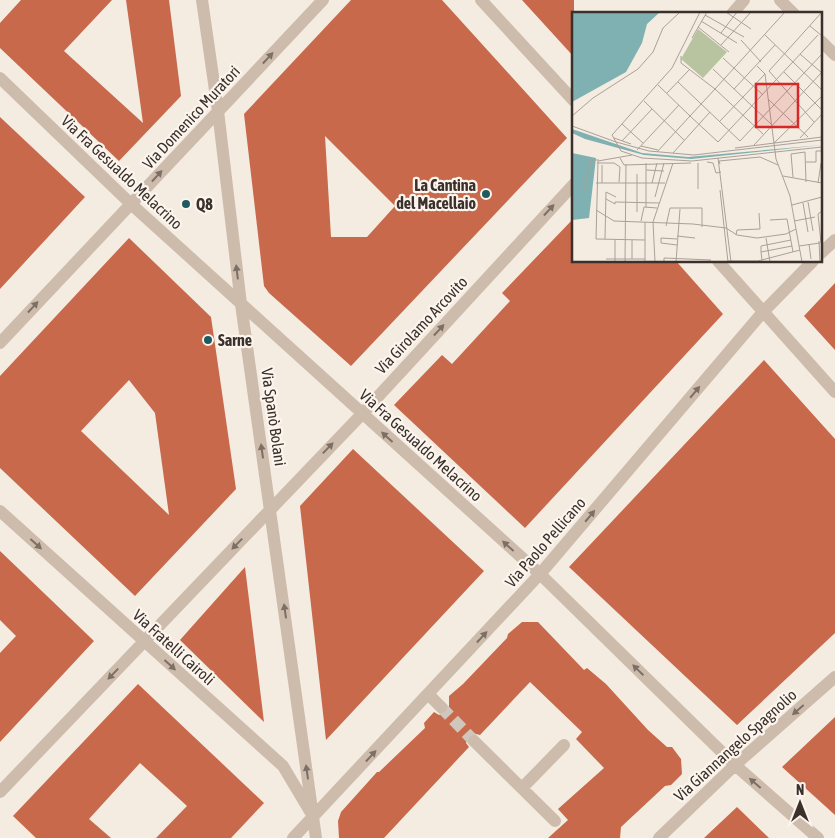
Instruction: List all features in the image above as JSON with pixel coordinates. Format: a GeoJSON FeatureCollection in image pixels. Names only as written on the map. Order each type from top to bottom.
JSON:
{"type":"FeatureCollection","features":[{"type":"Feature","properties":{"kind":"street","name":"Via Spanò Bolani"},"geometry":{"type":"LineString","coordinates":[[202,0],[218,111],[241,304],[316,838]]}},
{"type":"Feature","properties":{"kind":"street","name":"Via Domenico Muratori"},"geometry":{"type":"LineString","coordinates":[[0,343],[323,0]]}},
{"type":"Feature","properties":{"kind":"street"},"geometry":{"type":"LineString","coordinates":[[481,0],[572,99]]}},
{"type":"Feature","properties":{"kind":"street"},"geometry":{"type":"LineString","coordinates":[[734,12],[744,0]]}},
{"type":"Feature","properties":{"kind":"street"},"geometry":{"type":"LineString","coordinates":[[780,0],[792,12]]}},
{"type":"Feature","properties":{"kind":"street"},"geometry":{"type":"LineString","coordinates":[[822,42],[835,55]]}},
{"type":"Feature","properties":{"kind":"street","name":"Via Fra Gesualdo Melacrino"},"geometry":{"type":"LineString","coordinates":[[0,78],[131,204],[540,574],[735,765],[818,838]]}},
{"type":"Feature","properties":{"kind":"street","name":"Via Girolamo Arcovito"},"geometry":{"type":"LineString","coordinates":[[0,792],[362,414],[572,186]]}},
{"type":"Feature","properties":{"kind":"street"},"geometry":{"type":"LineString","coordinates":[[822,252],[835,240]]}},
{"type":"Feature","properties":{"kind":"street"},"geometry":{"type":"LineString","coordinates":[[719,262],[835,392]]}},
{"type":"Feature","properties":{"kind":"street","name":"Via Paolo Pellicano"},"geometry":{"type":"LineString","coordinates":[[293,838],[540,574],[763,312],[813,262]]}},
{"type":"Feature","properties":{"kind":"street","name":"Via Fratelli Cairoli"},"geometry":{"type":"LineString","coordinates":[[0,511],[283,766],[314,817]]}},
{"type":"Feature","properties":{"kind":"street","name":"Via Giannangelo Spagnolio"},"geometry":{"type":"LineString","coordinates":[[659,838],[735,765],[835,678]]}},
{"type":"Feature","properties":{"kind":"street"},"geometry":{"type":"LineString","coordinates":[[428,694],[441,707]]}},
{"type":"Feature","properties":{"kind":"street"},"geometry":{"type":"LineString","coordinates":[[474,741],[523,787],[555,821]]}},
{"type":"Feature","properties":{"kind":"street"},"geometry":{"type":"LineString","coordinates":[[523,787],[564,745]]}},
{"type":"Feature","properties":{"kind":"building"},"geometry":{"type":"Polygon","coordinates":[[[21,0],[112,0],[64,51],[143,123],[126,0],[169,0],[181,96],[119,161],[0,48],[0,23],[21,0]]]}},
{"type":"Feature","properties":{"kind":"building"},"geometry":{"type":"Polygon","coordinates":[[[351,0],[442,0],[567,138],[351,366],[269,293],[264,286],[244,114],[351,0]],[[325,136],[331,237],[367,237],[395,206],[325,136]]]}},
{"type":"Feature","properties":{"kind":"building"},"geometry":{"type":"Polygon","coordinates":[[[522,0],[574,0],[574,12],[572,12],[572,55],[522,0]]]}},
{"type":"Feature","properties":{"kind":"building"},"geometry":{"type":"Polygon","coordinates":[[[0,117],[85,197],[0,289],[0,117]]]}},
{"type":"Feature","properties":{"kind":"building"},"geometry":{"type":"Polygon","coordinates":[[[572,220],[572,262],[677,262],[723,314],[525,528],[394,405],[442,355],[452,364],[510,301],[502,293],[572,220]]]}},
{"type":"Feature","properties":{"kind":"building"},"geometry":{"type":"Polygon","coordinates":[[[129,238],[211,317],[236,489],[135,596],[0,468],[0,376],[129,238]],[[129,380],[81,431],[169,515],[155,413],[129,380]]]}},
{"type":"Feature","properties":{"kind":"building"},"geometry":{"type":"Polygon","coordinates":[[[835,283],[835,350],[804,316],[835,283]]]}},
{"type":"Feature","properties":{"kind":"building"},"geometry":{"type":"Polygon","coordinates":[[[764,360],[835,439],[835,633],[737,725],[569,567],[764,360]]]}},
{"type":"Feature","properties":{"kind":"building"},"geometry":{"type":"Polygon","coordinates":[[[353,449],[484,571],[326,740],[300,506],[353,449]]]}},
{"type":"Feature","properties":{"kind":"building"},"geometry":{"type":"Polygon","coordinates":[[[0,551],[94,641],[0,742],[0,653],[16,636],[0,620],[0,551]]]}},
{"type":"Feature","properties":{"kind":"building"},"geometry":{"type":"Polygon","coordinates":[[[245,567],[264,722],[180,640],[245,567]]]}},
{"type":"Feature","properties":{"kind":"building"},"geometry":{"type":"Polygon","coordinates":[[[522,622],[538,622],[584,670],[587,668],[606,684],[648,730],[667,747],[672,747],[681,759],[682,774],[671,785],[665,786],[621,827],[620,838],[548,838],[568,820],[558,809],[604,768],[576,739],[582,732],[530,682],[480,735],[472,733],[468,736],[466,743],[469,747],[384,838],[339,838],[338,821],[341,812],[377,772],[425,728],[424,723],[434,712],[439,715],[447,712],[449,709],[449,696],[507,638],[508,634],[522,622]]]}},
{"type":"Feature","properties":{"kind":"building"},"geometry":{"type":"Polygon","coordinates":[[[138,684],[264,803],[231,838],[156,838],[187,806],[140,763],[89,819],[111,838],[36,838],[13,816],[138,684]]]}},
{"type":"Feature","properties":{"kind":"building"},"geometry":{"type":"Polygon","coordinates":[[[835,717],[835,815],[782,767],[835,717]]]}},
{"type":"Feature","properties":{"kind":"building"},"geometry":{"type":"Polygon","coordinates":[[[737,807],[769,838],[704,838],[737,807]]]}},
{"type":"Feature","properties":{"kind":"tunnel"},"geometry":{"type":"LineString","coordinates":[[441,707],[474,741]]}},
{"type":"Feature","properties":{"kind":"place","name":"La Cantina del Macellaio"},"geometry":{"type":"Point","coordinates":[486,194]}},
{"type":"Feature","properties":{"kind":"place","name":"Q8"},"geometry":{"type":"Point","coordinates":[186,204]}},
{"type":"Feature","properties":{"kind":"place","name":"Sarne"},"geometry":{"type":"Point","coordinates":[208,340]}}]}
